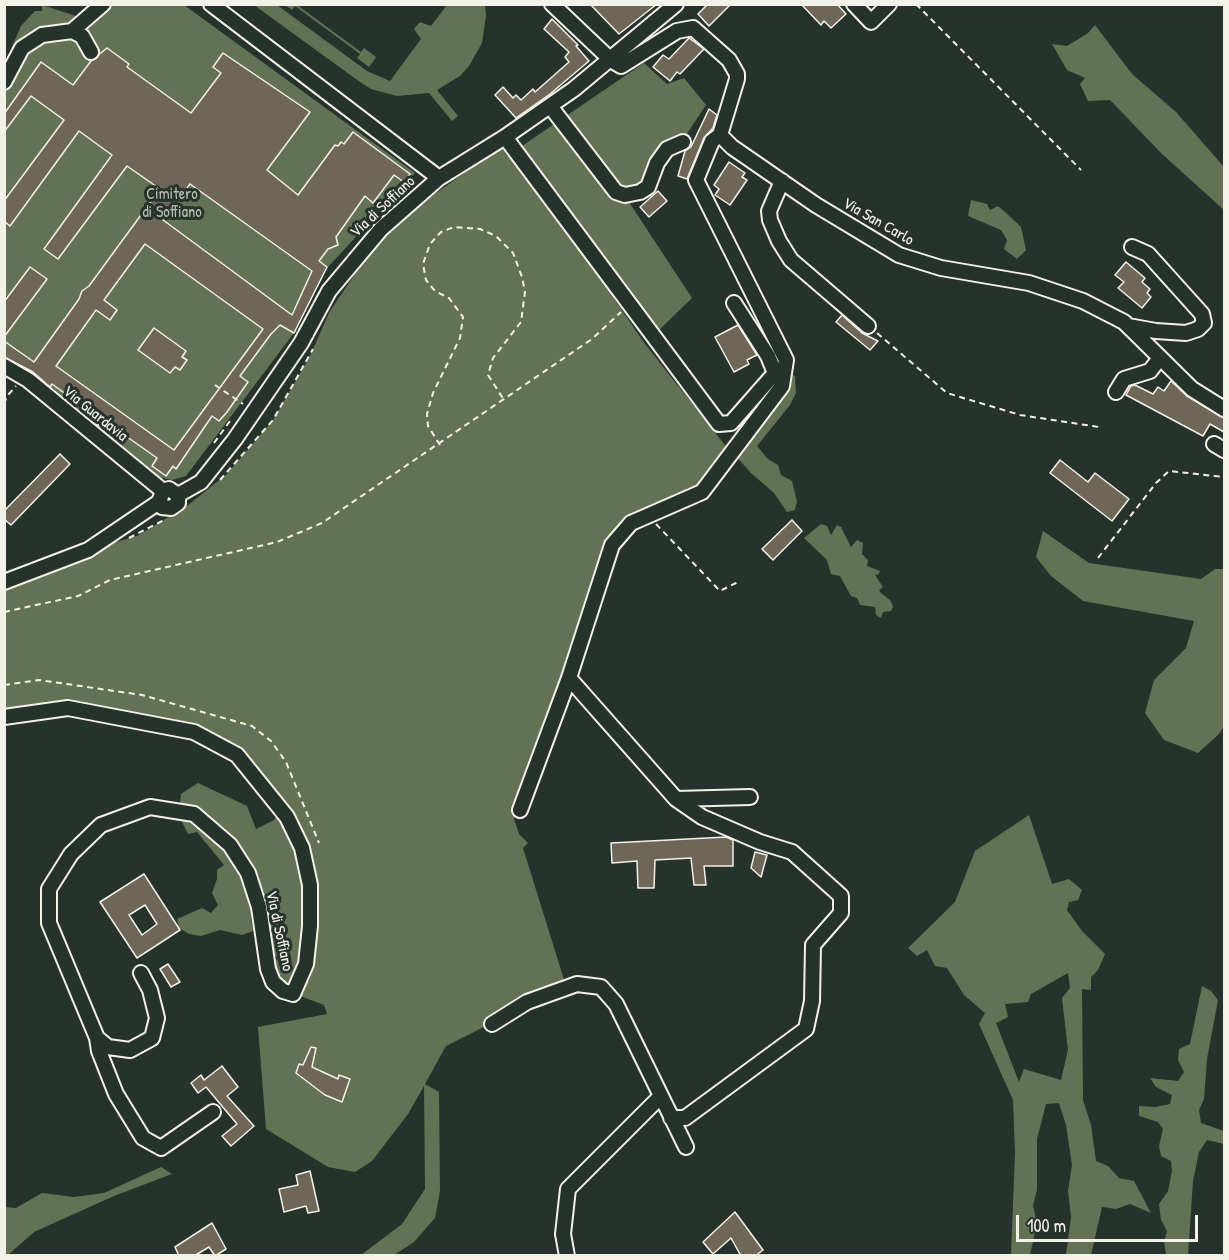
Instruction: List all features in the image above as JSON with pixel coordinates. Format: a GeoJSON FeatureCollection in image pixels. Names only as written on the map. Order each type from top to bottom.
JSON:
{"type":"FeatureCollection","features":[{"type":"Feature","properties":{"kind":"street"},"geometry":{"type":"LineString","coordinates":[[4,82],[22,48],[42,35],[72,31],[103,4]]}},
{"type":"Feature","properties":{"kind":"street"},"geometry":{"type":"LineString","coordinates":[[211,4],[439,178]]}},
{"type":"Feature","properties":{"kind":"street"},"geometry":{"type":"LineString","coordinates":[[520,810],[569,678],[612,545],[631,523],[702,492],[782,386],[786,360],[696,180],[712,141],[720,135],[737,74],[729,60],[693,28],[686,28],[677,31],[626,65],[621,66],[611,60],[552,4]]}},
{"type":"Feature","properties":{"kind":"street","name":"Via di Soffiano"},"geometry":{"type":"LineString","coordinates":[[161,496],[162,507],[171,508],[178,503],[178,495],[201,482],[235,440],[301,343],[328,291],[349,263],[381,229],[439,178],[550,106],[611,60],[676,4]]}},
{"type":"Feature","properties":{"kind":"street"},"geometry":{"type":"LineString","coordinates":[[854,4],[871,22],[889,4]]}},
{"type":"Feature","properties":{"kind":"street"},"geometry":{"type":"LineString","coordinates":[[72,31],[82,36],[92,52]]}},
{"type":"Feature","properties":{"kind":"street"},"geometry":{"type":"LineString","coordinates":[[550,106],[616,192],[633,194],[648,187],[657,164],[667,149],[683,142]]}},
{"type":"Feature","properties":{"kind":"street","name":"Via San Carlo"},"geometry":{"type":"LineString","coordinates":[[720,135],[782,181],[879,244],[908,259],[941,268],[1029,283],[1083,301],[1128,326],[1192,389],[1224,409]]}},
{"type":"Feature","properties":{"kind":"street"},"geometry":{"type":"LineString","coordinates":[[505,137],[719,424],[731,423],[775,373],[768,356],[735,303]]}},
{"type":"Feature","properties":{"kind":"street"},"geometry":{"type":"LineString","coordinates":[[782,181],[769,211],[770,220],[779,241],[791,260],[868,326]]}},
{"type":"Feature","properties":{"kind":"street"},"geometry":{"type":"LineString","coordinates":[[1128,326],[1156,332],[1186,333],[1198,329],[1204,323],[1202,314],[1148,254],[1132,248]]}},
{"type":"Feature","properties":{"kind":"street"},"geometry":{"type":"LineString","coordinates":[[1116,392],[1124,379],[1150,371],[1160,358]]}},
{"type":"Feature","properties":{"kind":"street","name":"Via Guardavia"},"geometry":{"type":"LineString","coordinates":[[4,366],[24,377],[161,496]]}},
{"type":"Feature","properties":{"kind":"street","name":"Via di Soffiano"},"geometry":{"type":"LineString","coordinates":[[4,582],[88,550],[161,496]]}},
{"type":"Feature","properties":{"kind":"street"},"geometry":{"type":"LineString","coordinates":[[569,678],[676,800],[702,817],[760,843],[792,852],[841,896],[841,913],[813,945],[812,1001],[806,1029],[685,1118],[671,1118]]}},
{"type":"Feature","properties":{"kind":"street","name":"Via di Soffiano"},"geometry":{"type":"LineString","coordinates":[[4,717],[68,708],[194,732],[237,755],[287,818],[302,848],[310,885],[310,926],[306,964],[293,993],[284,991],[273,982],[268,969],[260,907],[248,873],[223,839],[194,814],[150,807],[101,825],[71,854],[49,889],[49,923],[97,1038]]}},
{"type":"Feature","properties":{"kind":"street"},"geometry":{"type":"LineString","coordinates":[[676,800],[750,797]]}},
{"type":"Feature","properties":{"kind":"street"},"geometry":{"type":"LineString","coordinates":[[97,1038],[108,1047],[130,1050],[153,1038],[157,1018],[150,990],[141,973]]}},
{"type":"Feature","properties":{"kind":"street"},"geometry":{"type":"LineString","coordinates":[[492,1024],[527,1002],[577,984],[601,987],[616,1004],[642,1051],[660,1097],[686,1147]]}},
{"type":"Feature","properties":{"kind":"street"},"geometry":{"type":"LineString","coordinates":[[97,1038],[99,1051],[116,1094],[143,1138],[161,1148],[213,1112]]}},
{"type":"Feature","properties":{"kind":"street"},"geometry":{"type":"LineString","coordinates":[[567,1256],[563,1234],[568,1189],[660,1097]]}},
{"type":"Feature","properties":{"kind":"path"},"geometry":{"type":"LineString","coordinates":[[916,4],[1081,170]]}},
{"type":"Feature","properties":{"kind":"path"},"geometry":{"type":"LineString","coordinates":[[440,445],[428,426],[427,414],[433,393],[460,338],[463,317],[449,298],[435,291],[426,280],[423,264],[430,244],[441,232],[454,227],[480,229],[496,237],[513,253],[522,278],[525,292],[521,322],[494,358],[488,375],[504,400]]}},
{"type":"Feature","properties":{"kind":"path"},"geometry":{"type":"LineString","coordinates":[[4,612],[78,596],[110,580],[277,542],[322,524],[592,339],[629,303]]}},
{"type":"Feature","properties":{"kind":"path"},"geometry":{"type":"LineString","coordinates":[[868,326],[947,393],[1020,415],[1099,427]]}},
{"type":"Feature","properties":{"kind":"path"},"geometry":{"type":"LineString","coordinates":[[219,480],[273,420],[314,349]]}},
{"type":"Feature","properties":{"kind":"path"},"geometry":{"type":"LineString","coordinates":[[4,404],[7,396],[24,377]]}},
{"type":"Feature","properties":{"kind":"path"},"geometry":{"type":"LineString","coordinates":[[211,447],[243,404],[215,385]]}},
{"type":"Feature","properties":{"kind":"path"},"geometry":{"type":"LineString","coordinates":[[1098,558],[1156,483],[1168,471],[1224,477]]}},
{"type":"Feature","properties":{"kind":"path"},"geometry":{"type":"LineString","coordinates":[[648,516],[720,591],[740,581]]}},
{"type":"Feature","properties":{"kind":"path"},"geometry":{"type":"LineString","coordinates":[[127,539],[167,518]]}},
{"type":"Feature","properties":{"kind":"green space","name":"Cimitero di Soffiano"},"geometry":{"type":"Polygon","coordinates":[[[42,5],[76,16],[88,5],[184,5],[415,173],[328,267],[294,333],[186,476],[172,480],[154,476],[5,361],[5,63],[21,26],[35,11],[42,11],[42,5]]]}},
{"type":"Feature","properties":{"kind":"green space"},"geometry":{"type":"Polygon","coordinates":[[[254,5],[277,5],[367,71],[390,81],[421,39],[414,29],[420,22],[431,26],[447,5],[485,5],[486,16],[482,43],[469,66],[460,76],[437,90],[458,116],[452,121],[429,93],[397,96],[371,89],[254,5]]]}},
{"type":"Feature","properties":{"kind":"green space"},"geometry":{"type":"Polygon","coordinates":[[[285,5],[297,5],[361,52],[364,48],[376,57],[369,67],[357,58],[360,54],[295,6],[292,10],[285,5]]]}},
{"type":"Feature","properties":{"kind":"green space"},"geometry":{"type":"Polygon","coordinates":[[[1095,25],[1132,74],[1176,112],[1224,167],[1224,210],[1162,154],[1110,100],[1088,101],[1080,84],[1085,78],[1067,70],[1052,44],[1067,46],[1088,33],[1095,25]]]}},
{"type":"Feature","properties":{"kind":"green space"},"geometry":{"type":"Polygon","coordinates":[[[644,63],[667,84],[684,78],[706,105],[669,161],[627,199],[692,298],[657,332],[519,148],[644,63]]]}},
{"type":"Feature","properties":{"kind":"green space"},"geometry":{"type":"Polygon","coordinates":[[[501,147],[507,156],[513,152],[645,344],[728,449],[695,489],[621,522],[546,723],[514,819],[519,834],[528,843],[523,848],[566,986],[446,1046],[425,1084],[439,1092],[440,1191],[435,1218],[414,1242],[394,1255],[361,1255],[402,1224],[425,1189],[424,1086],[408,1114],[372,1161],[355,1172],[328,1167],[266,1129],[258,1027],[327,1014],[324,1005],[300,996],[292,1000],[279,980],[279,975],[272,967],[278,957],[263,953],[261,945],[271,937],[275,929],[261,929],[255,917],[251,918],[253,931],[242,935],[220,930],[201,936],[189,934],[179,928],[177,919],[202,908],[211,913],[218,905],[212,893],[217,879],[217,870],[224,865],[197,832],[188,834],[179,816],[181,794],[198,783],[247,806],[256,829],[274,820],[280,810],[237,755],[194,732],[68,708],[5,717],[5,582],[88,550],[137,536],[187,506],[227,474],[273,420],[309,358],[330,311],[376,243],[405,215],[501,147]]]}},
{"type":"Feature","properties":{"kind":"green space"},"geometry":{"type":"Polygon","coordinates":[[[971,200],[987,204],[990,210],[998,206],[1021,227],[1026,250],[1017,259],[1004,249],[1007,240],[1001,230],[968,216],[971,200]]]}},
{"type":"Feature","properties":{"kind":"green space"},"geometry":{"type":"Polygon","coordinates":[[[791,374],[795,376],[796,393],[790,405],[757,446],[768,459],[778,465],[781,475],[792,481],[797,501],[795,510],[787,512],[774,493],[736,456],[791,374]]]}},
{"type":"Feature","properties":{"kind":"green space"},"geometry":{"type":"Polygon","coordinates":[[[821,524],[827,526],[831,535],[837,525],[841,527],[851,547],[857,540],[863,543],[862,554],[868,560],[867,566],[880,571],[875,575],[883,587],[879,590],[891,601],[893,607],[891,611],[883,612],[881,618],[876,615],[875,607],[860,605],[857,598],[851,596],[840,576],[831,574],[827,560],[804,538],[821,524]]]}},
{"type":"Feature","properties":{"kind":"green space"},"geometry":{"type":"Polygon","coordinates":[[[1043,531],[1089,563],[1201,579],[1215,569],[1224,569],[1224,726],[1219,734],[1198,753],[1164,740],[1145,713],[1154,680],[1186,648],[1194,621],[1083,601],[1051,576],[1036,557],[1043,531]]]}},
{"type":"Feature","properties":{"kind":"green space"},"geometry":{"type":"Polygon","coordinates":[[[1029,815],[1052,884],[1069,879],[1082,890],[1078,900],[1069,902],[1067,910],[1082,931],[1105,954],[1098,970],[1091,977],[1091,990],[1082,989],[1083,1100],[1091,1125],[1096,1161],[1108,1166],[1119,1178],[1134,1181],[1151,1213],[1130,1204],[1116,1209],[1102,1207],[1091,1255],[1066,1255],[1071,1217],[1068,1191],[1072,1165],[1066,1125],[1059,1103],[1046,1104],[1037,1139],[1037,1190],[1033,1205],[1037,1223],[1030,1255],[1011,1255],[1015,1153],[1013,1100],[979,1024],[985,1013],[964,995],[947,968],[935,966],[927,950],[917,956],[908,948],[955,902],[975,851],[1029,815]],[[1068,973],[1031,994],[1028,1002],[1005,1004],[1008,1017],[996,1023],[1019,1082],[1024,1069],[1061,1080],[1068,1050],[1062,998],[1070,988],[1068,973]]]}},
{"type":"Feature","properties":{"kind":"green space"},"geometry":{"type":"Polygon","coordinates":[[[1202,986],[1211,991],[1218,1000],[1207,1059],[1204,1099],[1199,1110],[1201,1123],[1224,1131],[1224,1144],[1207,1140],[1199,1152],[1193,1181],[1188,1255],[1166,1255],[1164,1242],[1167,1231],[1161,1220],[1159,1204],[1168,1191],[1172,1171],[1171,1161],[1161,1156],[1159,1146],[1163,1129],[1158,1122],[1139,1116],[1139,1106],[1155,1107],[1170,1104],[1172,1095],[1156,1087],[1150,1078],[1178,1081],[1184,1072],[1178,1060],[1179,1049],[1190,1044],[1202,986]]]}},
{"type":"Feature","properties":{"kind":"green space"},"geometry":{"type":"Polygon","coordinates":[[[161,1167],[172,1174],[114,1196],[34,1232],[8,1255],[5,1255],[5,1207],[16,1208],[42,1193],[74,1197],[104,1193],[161,1167]]]}},
{"type":"Feature","properties":{"kind":"building"},"geometry":{"type":"Polygon","coordinates":[[[590,4],[657,4],[619,34],[590,4]]]}},
{"type":"Feature","properties":{"kind":"building"},"geometry":{"type":"Polygon","coordinates":[[[708,4],[731,4],[709,26],[698,14],[708,4]]]}},
{"type":"Feature","properties":{"kind":"building"},"geometry":{"type":"Polygon","coordinates":[[[801,4],[837,4],[846,14],[831,28],[824,21],[821,25],[801,4]]]}},
{"type":"Feature","properties":{"kind":"building"},"geometry":{"type":"Polygon","coordinates":[[[552,19],[578,45],[576,46],[589,61],[550,94],[516,118],[495,95],[503,87],[513,98],[516,95],[521,100],[533,89],[535,92],[569,62],[565,57],[569,52],[544,29],[552,19]]]}},
{"type":"Feature","properties":{"kind":"building"},"geometry":{"type":"Polygon","coordinates":[[[689,38],[704,49],[670,81],[653,67],[663,55],[669,59],[689,38]]]}},
{"type":"Feature","properties":{"kind":"building"},"geometry":{"type":"Polygon","coordinates":[[[107,48],[129,64],[127,67],[191,113],[221,73],[213,67],[223,53],[310,112],[267,170],[298,195],[335,145],[338,146],[341,142],[344,144],[353,132],[410,174],[404,182],[394,175],[373,203],[365,196],[336,237],[338,245],[328,249],[319,261],[327,267],[294,333],[280,325],[271,334],[240,376],[248,382],[227,412],[219,421],[212,416],[176,469],[173,466],[166,476],[152,466],[157,458],[113,427],[109,432],[92,421],[96,416],[52,384],[50,387],[33,372],[4,357],[4,341],[34,362],[79,299],[82,291],[89,286],[160,189],[127,166],[58,259],[44,249],[112,155],[79,131],[10,226],[4,221],[4,201],[64,120],[31,96],[4,132],[4,114],[41,62],[73,85],[91,61],[107,48]],[[190,184],[163,220],[292,315],[312,271],[190,184]],[[145,244],[104,300],[117,310],[110,320],[96,310],[56,366],[174,450],[263,329],[145,244]]]}},
{"type":"Feature","properties":{"kind":"building"},"geometry":{"type":"Polygon","coordinates":[[[709,109],[717,115],[713,128],[704,138],[687,179],[678,176],[685,151],[691,147],[709,109]]]}},
{"type":"Feature","properties":{"kind":"building"},"geometry":{"type":"Polygon","coordinates":[[[729,162],[745,173],[742,177],[747,180],[730,205],[715,195],[719,189],[714,185],[729,162]]]}},
{"type":"Feature","properties":{"kind":"building"},"geometry":{"type":"Polygon","coordinates":[[[658,191],[667,201],[649,217],[640,207],[658,191]]]}},
{"type":"Feature","properties":{"kind":"building"},"geometry":{"type":"Polygon","coordinates":[[[1126,262],[1145,278],[1142,282],[1150,289],[1147,293],[1151,297],[1142,308],[1118,288],[1124,282],[1115,275],[1126,262]]]}},
{"type":"Feature","properties":{"kind":"building"},"geometry":{"type":"Polygon","coordinates":[[[30,267],[47,279],[4,337],[4,302],[30,267]]]}},
{"type":"Feature","properties":{"kind":"building"},"geometry":{"type":"Polygon","coordinates":[[[842,315],[862,333],[878,341],[870,350],[836,322],[842,315]]]}},
{"type":"Feature","properties":{"kind":"building"},"geometry":{"type":"Polygon","coordinates":[[[738,325],[757,355],[747,360],[749,364],[734,372],[715,337],[738,325]]]}},
{"type":"Feature","properties":{"kind":"building"},"geometry":{"type":"Polygon","coordinates":[[[154,328],[186,351],[182,357],[187,360],[180,370],[175,367],[170,373],[138,350],[154,328]]]}},
{"type":"Feature","properties":{"kind":"building"},"geometry":{"type":"Polygon","coordinates":[[[1171,381],[1187,396],[1224,418],[1224,432],[1210,424],[1203,436],[1126,395],[1131,386],[1135,385],[1153,394],[1158,387],[1164,391],[1171,381]]]}},
{"type":"Feature","properties":{"kind":"building"},"geometry":{"type":"Polygon","coordinates":[[[60,454],[70,464],[11,525],[4,519],[4,511],[60,454]]]}},
{"type":"Feature","properties":{"kind":"building"},"geometry":{"type":"Polygon","coordinates":[[[1060,460],[1088,482],[1095,473],[1129,499],[1112,521],[1050,473],[1060,460]]]}},
{"type":"Feature","properties":{"kind":"building"},"geometry":{"type":"Polygon","coordinates":[[[792,520],[802,531],[773,560],[762,549],[792,520]]]}},
{"type":"Feature","properties":{"kind":"building"},"geometry":{"type":"Polygon","coordinates":[[[726,837],[733,840],[733,866],[704,866],[706,885],[694,885],[691,858],[655,860],[654,888],[638,888],[637,861],[612,863],[611,843],[726,837]]]}},
{"type":"Feature","properties":{"kind":"building"},"geometry":{"type":"Polygon","coordinates":[[[755,852],[767,855],[761,877],[751,868],[755,852]]]}},
{"type":"Feature","properties":{"kind":"building"},"geometry":{"type":"Polygon","coordinates":[[[144,874],[180,930],[137,958],[100,902],[144,874]],[[145,905],[129,915],[142,935],[157,924],[145,905]]]}},
{"type":"Feature","properties":{"kind":"building"},"geometry":{"type":"Polygon","coordinates":[[[168,964],[180,982],[171,987],[160,969],[168,964]]]}},
{"type":"Feature","properties":{"kind":"building"},"geometry":{"type":"Polygon","coordinates":[[[311,1047],[316,1048],[312,1067],[338,1079],[339,1075],[350,1079],[342,1102],[325,1095],[296,1073],[299,1064],[303,1065],[311,1047]]]}},
{"type":"Feature","properties":{"kind":"building"},"geometry":{"type":"Polygon","coordinates":[[[222,1066],[238,1087],[227,1096],[254,1126],[231,1146],[222,1136],[237,1124],[206,1087],[198,1093],[191,1083],[201,1075],[204,1080],[222,1066]]]}},
{"type":"Feature","properties":{"kind":"building"},"geometry":{"type":"Polygon","coordinates":[[[310,1171],[319,1211],[308,1213],[306,1206],[284,1212],[279,1189],[298,1185],[296,1175],[310,1171]]]}},
{"type":"Feature","properties":{"kind":"building"},"geometry":{"type":"Polygon","coordinates":[[[735,1212],[763,1250],[755,1256],[741,1256],[731,1238],[713,1254],[703,1242],[735,1212]]]}},
{"type":"Feature","properties":{"kind":"building"},"geometry":{"type":"Polygon","coordinates":[[[212,1223],[226,1249],[215,1256],[209,1247],[194,1256],[179,1256],[175,1247],[212,1223]]]}}]}
